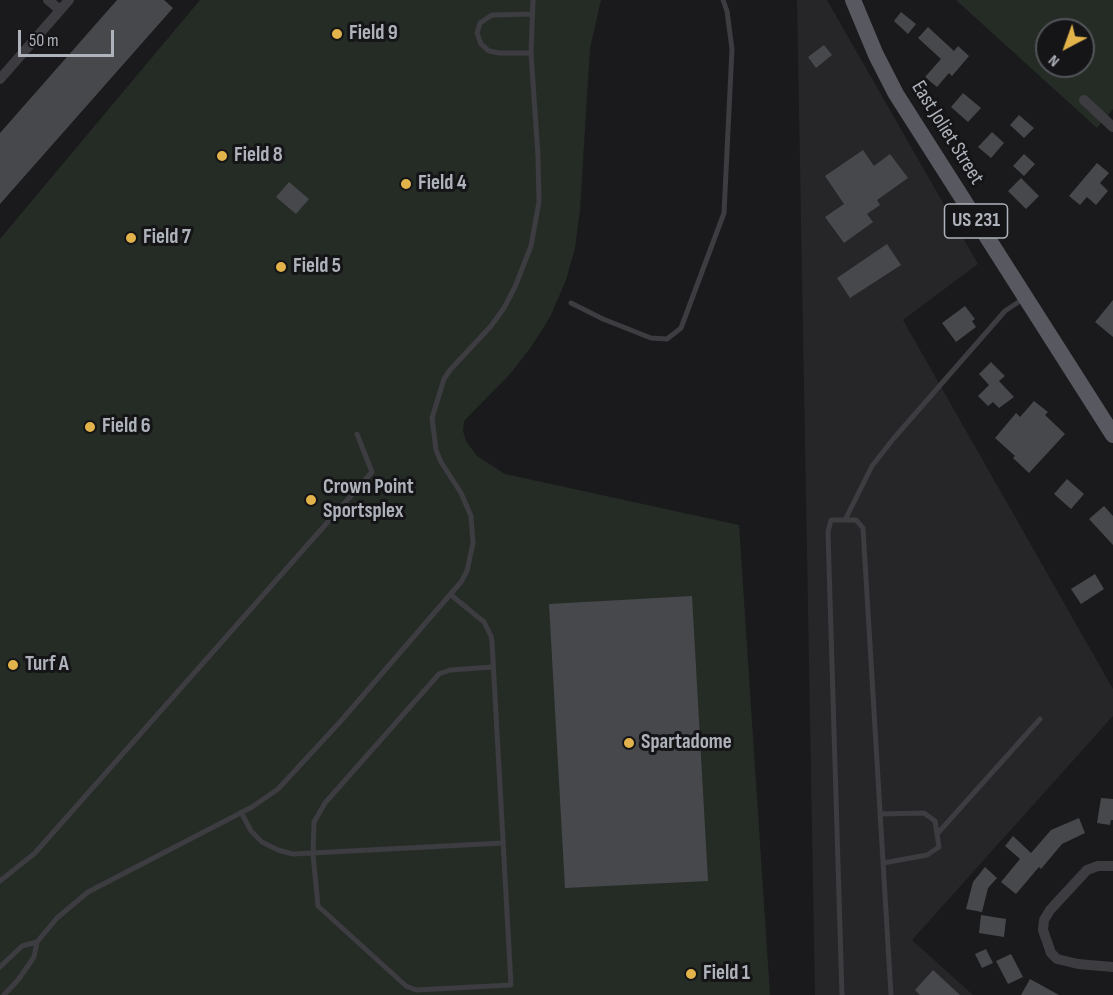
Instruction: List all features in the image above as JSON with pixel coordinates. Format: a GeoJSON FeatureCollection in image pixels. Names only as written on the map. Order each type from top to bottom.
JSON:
{"type":"FeatureCollection","features":[{"type":"Feature","properties":{"kind":"main road","name":"East Joliet Street"},"geometry":{"type":"LineString","coordinates":[[853,0],[876,55],[896,94],[1113,435]]}},
{"type":"Feature","properties":{"kind":"street"},"geometry":{"type":"LineString","coordinates":[[48,0],[60,10]]}},
{"type":"Feature","properties":{"kind":"street"},"geometry":{"type":"LineString","coordinates":[[0,79],[69,0]]}},
{"type":"Feature","properties":{"kind":"street"},"geometry":{"type":"LineString","coordinates":[[1084,100],[1113,127]]}},
{"type":"Feature","properties":{"kind":"street"},"geometry":{"type":"LineString","coordinates":[[1113,866],[1098,866],[1087,870],[1050,910],[1044,920],[1043,930],[1051,953],[1057,959],[1078,964],[1113,967]]}},
{"type":"Feature","properties":{"kind":"lane"},"geometry":{"type":"LineString","coordinates":[[4,995],[34,957],[37,942],[57,918],[88,892],[267,798],[289,780],[451,595],[467,571],[473,543],[473,530],[467,504],[436,450],[432,418],[444,379],[492,326],[504,308],[531,246],[539,202],[531,53],[533,0]]}},
{"type":"Feature","properties":{"kind":"lane"},"geometry":{"type":"LineString","coordinates":[[571,303],[603,319],[651,338],[667,339],[681,328],[724,213],[732,49],[728,11],[723,0]]}},
{"type":"Feature","properties":{"kind":"lane"},"geometry":{"type":"LineString","coordinates":[[531,14],[492,15],[480,23],[477,33],[481,44],[489,51],[531,53]]}},
{"type":"Feature","properties":{"kind":"lane"},"geometry":{"type":"LineString","coordinates":[[845,520],[872,465],[894,438],[1005,311],[1026,298]]}},
{"type":"Feature","properties":{"kind":"lane"},"geometry":{"type":"LineString","coordinates":[[0,881],[35,853],[372,472],[357,435]]}},
{"type":"Feature","properties":{"kind":"lane"},"geometry":{"type":"LineString","coordinates":[[842,995],[828,532],[831,520],[856,520],[862,528],[891,995]]}},
{"type":"Feature","properties":{"kind":"lane"},"geometry":{"type":"LineString","coordinates":[[451,595],[489,629],[492,642],[494,667],[511,985],[416,990],[406,986],[322,911],[317,901],[313,854],[314,822],[325,803],[439,674],[450,670],[494,667]]}},
{"type":"Feature","properties":{"kind":"lane"},"geometry":{"type":"LineString","coordinates":[[937,834],[1040,719]]}},
{"type":"Feature","properties":{"kind":"lane"},"geometry":{"type":"LineString","coordinates":[[241,812],[256,837],[268,846],[285,853],[313,854],[503,843]]}},
{"type":"Feature","properties":{"kind":"lane"},"geometry":{"type":"LineString","coordinates":[[879,814],[924,813],[935,821],[939,847],[927,855],[883,863]]}},
{"type":"Feature","properties":{"kind":"lane"},"geometry":{"type":"LineString","coordinates":[[0,967],[22,946],[37,942]]}},
{"type":"Feature","properties":{"kind":"shaded area","name":"Crown Point Sportsplex"},"geometry":{"type":"Polygon","coordinates":[[[200,0],[601,0],[590,48],[580,210],[575,248],[566,280],[550,317],[531,347],[510,374],[464,421],[463,431],[466,441],[477,456],[505,474],[739,525],[770,995],[0,995],[0,239],[200,0]]]}},
{"type":"Feature","properties":{"kind":"shaded area"},"geometry":{"type":"Polygon","coordinates":[[[797,0],[827,0],[978,264],[903,320],[1113,689],[1113,716],[912,940],[973,995],[815,995],[797,0]]]}},
{"type":"Feature","properties":{"kind":"shaded area"},"geometry":{"type":"Polygon","coordinates":[[[956,0],[1113,0],[1113,109],[1097,128],[1042,78],[1095,78],[1095,18],[1035,18],[1035,72],[956,0]]]}},
{"type":"Feature","properties":{"kind":"building"},"geometry":{"type":"Polygon","coordinates":[[[117,0],[164,0],[173,8],[0,204],[0,133],[117,0]]]}},
{"type":"Feature","properties":{"kind":"building"},"geometry":{"type":"Polygon","coordinates":[[[901,12],[916,24],[908,34],[894,21],[901,12]]]}},
{"type":"Feature","properties":{"kind":"building"},"geometry":{"type":"Polygon","coordinates":[[[928,27],[954,51],[958,46],[969,56],[952,76],[949,73],[937,87],[925,77],[941,59],[918,38],[928,27]]]}},
{"type":"Feature","properties":{"kind":"building"},"geometry":{"type":"Polygon","coordinates":[[[824,45],[832,55],[816,68],[808,57],[824,45]]]}},
{"type":"Feature","properties":{"kind":"building"},"geometry":{"type":"Polygon","coordinates":[[[963,93],[981,108],[968,122],[951,107],[963,93]]]}},
{"type":"Feature","properties":{"kind":"building"},"geometry":{"type":"Polygon","coordinates":[[[1019,115],[1034,128],[1024,138],[1010,125],[1019,115]]]}},
{"type":"Feature","properties":{"kind":"building"},"geometry":{"type":"Polygon","coordinates":[[[992,132],[1004,143],[991,158],[978,147],[992,132]]]}},
{"type":"Feature","properties":{"kind":"building"},"geometry":{"type":"Polygon","coordinates":[[[863,150],[874,166],[890,154],[908,178],[877,200],[880,205],[867,214],[873,222],[844,243],[825,217],[844,204],[825,176],[863,150]]]}},
{"type":"Feature","properties":{"kind":"building"},"geometry":{"type":"Polygon","coordinates":[[[1024,154],[1035,164],[1024,176],[1013,166],[1024,154]]]}},
{"type":"Feature","properties":{"kind":"building"},"geometry":{"type":"Polygon","coordinates":[[[1097,163],[1109,173],[1100,183],[1108,191],[1096,205],[1087,197],[1080,205],[1069,196],[1097,163]]]}},
{"type":"Feature","properties":{"kind":"building"},"geometry":{"type":"Polygon","coordinates":[[[1021,178],[1039,196],[1026,209],[1008,191],[1021,178]]]}},
{"type":"Feature","properties":{"kind":"building"},"geometry":{"type":"Polygon","coordinates":[[[289,182],[309,199],[296,214],[276,197],[289,182]]]}},
{"type":"Feature","properties":{"kind":"building"},"geometry":{"type":"Polygon","coordinates":[[[887,244],[901,265],[850,298],[837,278],[887,244]]]}},
{"type":"Feature","properties":{"kind":"building"},"geometry":{"type":"Polygon","coordinates":[[[1113,300],[1113,337],[1095,322],[1113,300]]]}},
{"type":"Feature","properties":{"kind":"building"},"geometry":{"type":"Polygon","coordinates":[[[965,306],[975,319],[972,321],[976,327],[956,342],[942,323],[965,306]]]}},
{"type":"Feature","properties":{"kind":"building"},"geometry":{"type":"Polygon","coordinates":[[[991,362],[1005,376],[999,381],[1014,397],[999,408],[993,402],[988,406],[978,396],[989,385],[979,374],[991,362]]]}},
{"type":"Feature","properties":{"kind":"building"},"geometry":{"type":"Polygon","coordinates":[[[1034,401],[1048,412],[1045,415],[1065,434],[1029,473],[1013,458],[1015,456],[995,438],[1016,413],[1020,417],[1034,401]]]}},
{"type":"Feature","properties":{"kind":"building"},"geometry":{"type":"Polygon","coordinates":[[[1067,479],[1084,494],[1071,509],[1054,494],[1067,479]]]}},
{"type":"Feature","properties":{"kind":"building"},"geometry":{"type":"Polygon","coordinates":[[[1104,506],[1113,516],[1113,545],[1089,519],[1104,506]]]}},
{"type":"Feature","properties":{"kind":"building"},"geometry":{"type":"Polygon","coordinates":[[[1095,574],[1104,589],[1081,604],[1071,589],[1095,574]]]}},
{"type":"Feature","properties":{"kind":"building","name":"Spartadome"},"geometry":{"type":"Polygon","coordinates":[[[692,596],[708,881],[565,888],[549,604],[692,596]]]}},
{"type":"Feature","properties":{"kind":"building"},"geometry":{"type":"Polygon","coordinates":[[[1101,798],[1113,799],[1113,820],[1110,825],[1097,823],[1101,798]]]}},
{"type":"Feature","properties":{"kind":"building"},"geometry":{"type":"Polygon","coordinates":[[[1079,818],[1085,833],[1062,844],[1016,894],[1001,882],[1020,859],[1005,846],[1013,836],[1031,853],[1051,830],[1079,818]]]}},
{"type":"Feature","properties":{"kind":"building"},"geometry":{"type":"Polygon","coordinates":[[[985,867],[997,878],[988,888],[982,912],[966,909],[973,882],[985,867]]]}},
{"type":"Feature","properties":{"kind":"building"},"geometry":{"type":"Polygon","coordinates":[[[981,915],[1006,919],[1004,937],[979,933],[981,915]]]}},
{"type":"Feature","properties":{"kind":"building"},"geometry":{"type":"Polygon","coordinates":[[[986,949],[993,963],[982,968],[975,954],[986,949]]]}},
{"type":"Feature","properties":{"kind":"building"},"geometry":{"type":"Polygon","coordinates":[[[1011,954],[1023,977],[1008,984],[996,961],[1011,954]]]}},
{"type":"Feature","properties":{"kind":"building"},"geometry":{"type":"Polygon","coordinates":[[[933,970],[960,995],[920,995],[915,990],[933,970]]]}},
{"type":"Feature","properties":{"kind":"building"},"geometry":{"type":"Polygon","coordinates":[[[1030,979],[1059,995],[1021,995],[1030,979]]]}},
{"type":"Feature","properties":{"kind":"place","name":"Field 9"},"geometry":{"type":"Point","coordinates":[337,34]}},
{"type":"Feature","properties":{"kind":"place","name":"Field 8"},"geometry":{"type":"Point","coordinates":[222,156]}},
{"type":"Feature","properties":{"kind":"place","name":"Field 4"},"geometry":{"type":"Point","coordinates":[406,184]}},
{"type":"Feature","properties":{"kind":"place","name":"Field 7"},"geometry":{"type":"Point","coordinates":[131,238]}},
{"type":"Feature","properties":{"kind":"place","name":"Field 5"},"geometry":{"type":"Point","coordinates":[281,267]}},
{"type":"Feature","properties":{"kind":"place","name":"Field 6"},"geometry":{"type":"Point","coordinates":[90,427]}},
{"type":"Feature","properties":{"kind":"place","name":"Crown Point Sportsplex"},"geometry":{"type":"Point","coordinates":[311,500]}},
{"type":"Feature","properties":{"kind":"place","name":"Turf A"},"geometry":{"type":"Point","coordinates":[13,665]}},
{"type":"Feature","properties":{"kind":"place","name":"Spartadome"},"geometry":{"type":"Point","coordinates":[629,743]}},
{"type":"Feature","properties":{"kind":"place","name":"Field 1"},"geometry":{"type":"Point","coordinates":[691,974]}}]}
